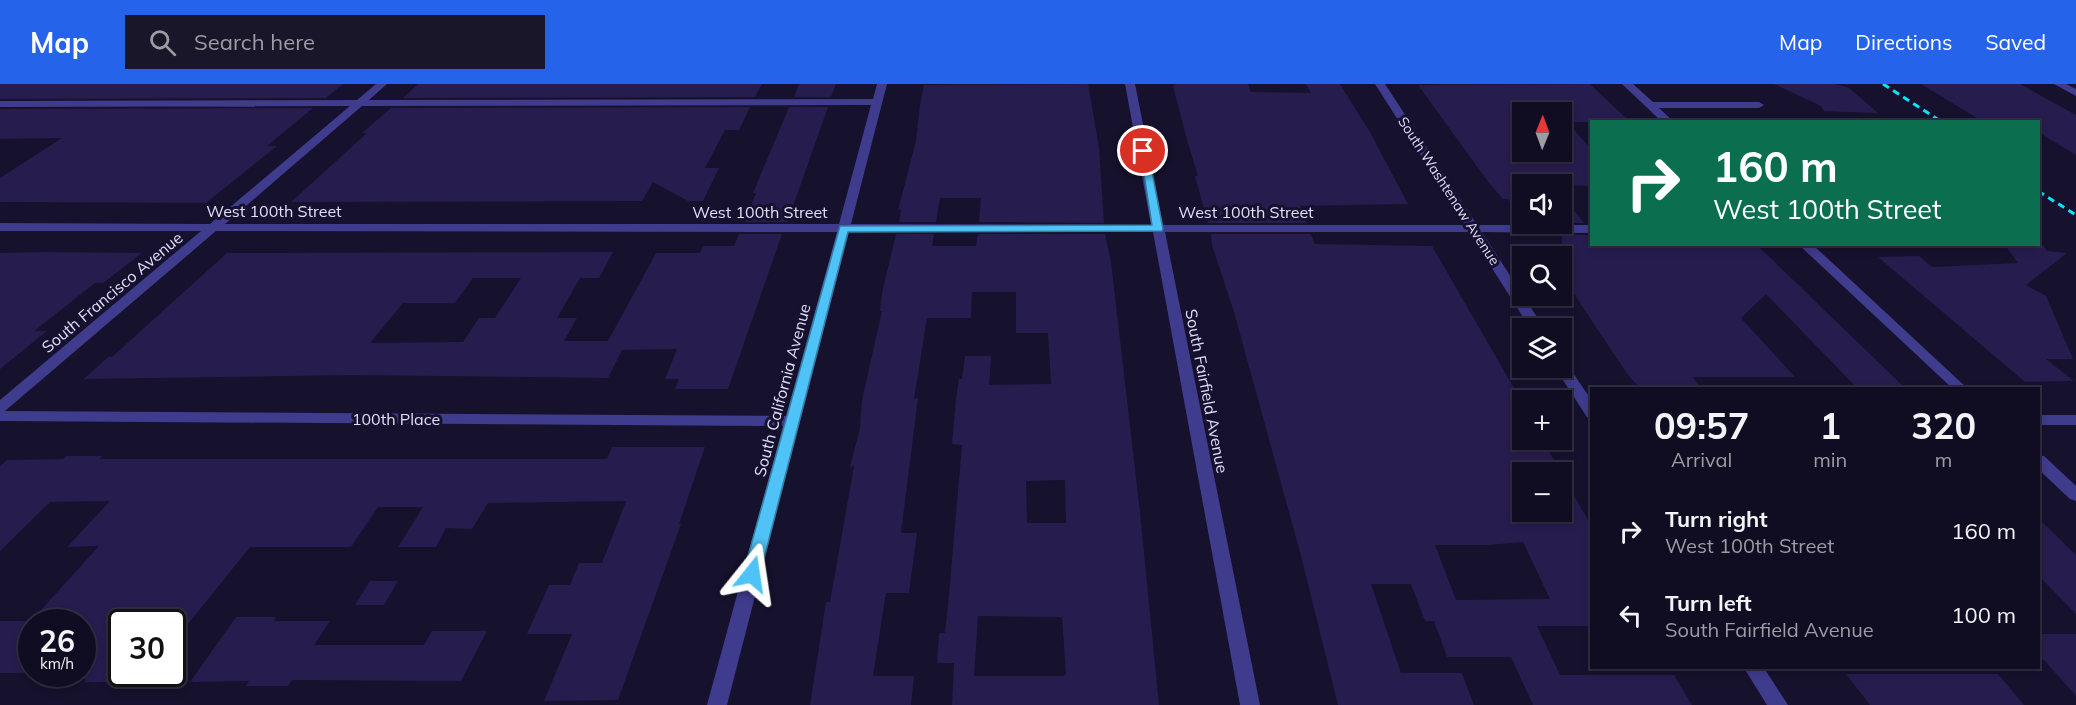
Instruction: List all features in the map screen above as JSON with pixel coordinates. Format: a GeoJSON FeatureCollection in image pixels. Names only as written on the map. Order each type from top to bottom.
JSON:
{"type":"FeatureCollection","features":[{"type":"Feature","properties":{"kind":"street","name":"South Francisco Avenue"},"geometry":{"type":"LineString","coordinates":[[0,408],[382,84]]}},
{"type":"Feature","properties":{"kind":"street","name":"South California Avenue"},"geometry":{"type":"LineString","coordinates":[[717,705],[882,84]]}},
{"type":"Feature","properties":{"kind":"street","name":"South Fairfield Avenue"},"geometry":{"type":"LineString","coordinates":[[1130,84],[1250,705]]}},
{"type":"Feature","properties":{"kind":"street","name":"South Washtenaw Avenue"},"geometry":{"type":"LineString","coordinates":[[1380,84],[1531,318]]}},
{"type":"Feature","properties":{"kind":"street"},"geometry":{"type":"LineString","coordinates":[[1627,84],[1667,120]]}},
{"type":"Feature","properties":{"kind":"street"},"geometry":{"type":"LineString","coordinates":[[2059,84],[2076,93]]}},
{"type":"Feature","properties":{"kind":"street"},"geometry":{"type":"LineString","coordinates":[[0,104],[877,102]]}},
{"type":"Feature","properties":{"kind":"street"},"geometry":{"type":"LineString","coordinates":[[1650,105],[1759,105]]}},
{"type":"Feature","properties":{"kind":"street","name":"West 100th Street"},"geometry":{"type":"LineString","coordinates":[[0,227],[1590,229]]}},
{"type":"Feature","properties":{"kind":"street"},"geometry":{"type":"LineString","coordinates":[[1806,246],[1959,387]]}},
{"type":"Feature","properties":{"kind":"street"},"geometry":{"type":"LineString","coordinates":[[1569,378],[1590,411]]}},
{"type":"Feature","properties":{"kind":"street","name":"100th Place"},"geometry":{"type":"LineString","coordinates":[[0,416],[792,421]]}},
{"type":"Feature","properties":{"kind":"street"},"geometry":{"type":"LineString","coordinates":[[2040,420],[2076,420]]}},
{"type":"Feature","properties":{"kind":"street"},"geometry":{"type":"LineString","coordinates":[[2040,462],[2076,495]]}},
{"type":"Feature","properties":{"kind":"street"},"geometry":{"type":"LineString","coordinates":[[1755,669],[1778,705]]}},
{"type":"Feature","properties":{"kind":"building"},"geometry":{"type":"Polygon","coordinates":[[[0,84],[343,84],[326,98],[0,99],[0,84]]]}},
{"type":"Feature","properties":{"kind":"building"},"geometry":{"type":"Polygon","coordinates":[[[418,84],[762,84],[755,97],[403,98],[418,84]]]}},
{"type":"Feature","properties":{"kind":"building"},"geometry":{"type":"Polygon","coordinates":[[[799,84],[836,84],[831,97],[794,97],[799,84]]]}},
{"type":"Feature","properties":{"kind":"building"},"geometry":{"type":"Polygon","coordinates":[[[1088,84],[1099,147],[1104,223],[979,222],[981,198],[940,198],[936,222],[899,222],[901,210],[898,210],[916,141],[924,85],[1088,84]]]}},
{"type":"Feature","properties":{"kind":"building"},"geometry":{"type":"Polygon","coordinates":[[[1175,84],[1248,84],[1251,92],[1311,93],[1306,84],[1340,84],[1371,134],[1408,204],[1300,206],[1307,223],[1208,223],[1195,176],[1198,176],[1173,86],[1175,84]]]}},
{"type":"Feature","properties":{"kind":"building"},"geometry":{"type":"Polygon","coordinates":[[[1590,84],[1628,120],[1572,122],[1572,102],[1512,102],[1512,162],[1572,162],[1572,128],[1590,148],[1590,186],[1572,185],[1572,174],[1512,174],[1512,205],[1508,199],[1503,199],[1418,85],[1590,84]]]}},
{"type":"Feature","properties":{"kind":"building"},"geometry":{"type":"Polygon","coordinates":[[[1774,84],[1835,84],[1849,88],[1878,113],[1824,111],[1821,106],[1774,84]]]}},
{"type":"Feature","properties":{"kind":"building"},"geometry":{"type":"Polygon","coordinates":[[[1921,84],[2020,84],[2076,115],[2076,155],[2040,133],[2040,120],[1977,118],[1921,84]]]}},
{"type":"Feature","properties":{"kind":"building"},"geometry":{"type":"Polygon","coordinates":[[[750,107],[739,130],[725,130],[705,168],[719,168],[703,201],[688,201],[653,182],[642,201],[291,202],[391,108],[750,107]]]}},
{"type":"Feature","properties":{"kind":"building"},"geometry":{"type":"Polygon","coordinates":[[[789,107],[828,107],[792,209],[787,222],[745,222],[756,193],[753,193],[789,107]]]}},
{"type":"Feature","properties":{"kind":"building"},"geometry":{"type":"Polygon","coordinates":[[[313,108],[267,146],[277,146],[206,203],[0,202],[0,178],[62,138],[0,139],[0,109],[313,108]]]}},
{"type":"Feature","properties":{"kind":"building"},"geometry":{"type":"Polygon","coordinates":[[[1572,208],[1584,223],[1572,223],[1572,208]]]}},
{"type":"Feature","properties":{"kind":"building"},"geometry":{"type":"Polygon","coordinates":[[[739,234],[782,234],[728,389],[675,389],[679,379],[665,379],[677,349],[622,350],[608,378],[352,375],[84,379],[108,357],[112,357],[227,253],[613,252],[599,278],[580,278],[557,318],[577,318],[564,341],[608,341],[656,253],[700,253],[703,246],[734,246],[739,234]],[[473,278],[455,303],[403,303],[370,343],[463,342],[479,318],[495,318],[521,278],[473,278]]]}},
{"type":"Feature","properties":{"kind":"building"},"geometry":{"type":"Polygon","coordinates":[[[896,234],[934,234],[932,246],[976,246],[978,234],[1105,234],[1111,262],[1140,512],[1159,705],[952,705],[954,663],[937,663],[939,633],[945,633],[948,606],[962,445],[952,444],[956,398],[959,379],[962,379],[965,356],[991,356],[989,385],[1051,384],[1048,333],[1016,333],[1016,292],[972,292],[971,318],[927,318],[914,399],[918,398],[901,533],[917,533],[909,593],[886,593],[873,676],[914,676],[911,705],[810,705],[826,602],[830,602],[854,466],[850,467],[860,428],[862,400],[882,311],[880,311],[896,234]],[[1065,480],[1026,481],[1027,523],[1066,523],[1065,480]],[[978,616],[974,676],[1064,676],[1066,674],[1062,617],[978,616]]]}},
{"type":"Feature","properties":{"kind":"building"},"geometry":{"type":"Polygon","coordinates":[[[1211,234],[1311,234],[1315,244],[1432,246],[1515,390],[1512,390],[1512,450],[1548,450],[1555,462],[1512,462],[1512,522],[1572,522],[1572,492],[1590,524],[1590,626],[1537,626],[1560,675],[1674,675],[1692,705],[1533,705],[1511,657],[1447,657],[1434,621],[1425,621],[1411,584],[1371,584],[1401,673],[1462,673],[1474,705],[1338,705],[1301,556],[1234,312],[1212,245],[1211,234]],[[1523,542],[1489,545],[1435,545],[1456,600],[1550,599],[1523,542]]]}},
{"type":"Feature","properties":{"kind":"building"},"geometry":{"type":"Polygon","coordinates":[[[1562,235],[1590,235],[1590,246],[1759,247],[1904,387],[1856,387],[1766,294],[1741,318],[1795,377],[1693,377],[1700,387],[1639,387],[1628,375],[1572,291],[1572,246],[1562,246],[1562,235]]]}},
{"type":"Feature","properties":{"kind":"building"},"geometry":{"type":"Polygon","coordinates":[[[2043,245],[2047,251],[2067,253],[2026,285],[2046,296],[2073,359],[2046,359],[2074,381],[2025,382],[1878,257],[1919,256],[1932,267],[2018,263],[2005,246],[2043,245]]]}},
{"type":"Feature","properties":{"kind":"building"},"geometry":{"type":"Polygon","coordinates":[[[0,253],[142,253],[103,283],[95,283],[34,331],[47,331],[0,369],[0,253]]]}},
{"type":"Feature","properties":{"kind":"building"},"geometry":{"type":"Polygon","coordinates":[[[612,447],[705,447],[679,524],[681,524],[618,700],[544,701],[572,634],[527,634],[549,585],[570,585],[579,563],[602,563],[626,501],[488,503],[472,529],[446,528],[436,547],[398,547],[423,507],[378,507],[351,547],[250,547],[186,627],[186,609],[108,609],[108,682],[96,682],[96,609],[42,609],[99,546],[67,547],[110,501],[50,502],[0,551],[0,466],[7,460],[63,459],[66,456],[102,456],[99,459],[607,459],[612,447]]]}},
{"type":"Feature","properties":{"kind":"building"},"geometry":{"type":"Polygon","coordinates":[[[2040,520],[2076,555],[2076,614],[2040,577],[2040,520]]]}},
{"type":"Feature","properties":{"kind":"building"},"geometry":{"type":"Polygon","coordinates":[[[370,581],[398,581],[384,605],[355,605],[370,581]]]}},
{"type":"Feature","properties":{"kind":"building"},"geometry":{"type":"Polygon","coordinates":[[[236,617],[276,617],[274,621],[330,621],[314,645],[424,645],[432,631],[487,631],[461,681],[292,680],[288,686],[246,686],[249,681],[190,682],[236,617]]]}},
{"type":"Feature","properties":{"kind":"building"},"geometry":{"type":"Polygon","coordinates":[[[0,621],[18,621],[18,673],[0,673],[0,621]]]}},
{"type":"Feature","properties":{"kind":"building"},"geometry":{"type":"Polygon","coordinates":[[[2040,634],[2076,634],[2076,696],[2044,660],[2040,660],[2040,634]]]}},
{"type":"Feature","properties":{"kind":"building"},"geometry":{"type":"Polygon","coordinates":[[[1846,674],[1998,674],[2024,705],[1870,705],[1846,674]]]}},
{"type":"Feature","properties":{"kind":"railway"},"geometry":{"type":"LineString","coordinates":[[1883,84],[1939,120]]}},
{"type":"Feature","properties":{"kind":"railway"},"geometry":{"type":"LineString","coordinates":[[2040,192],[2076,215]]}},
{"type":"Feature","properties":{"kind":"route"},"geometry":{"type":"LineString","coordinates":[[752,574],[844,228],[1158,229],[1143,151]]}}]}
